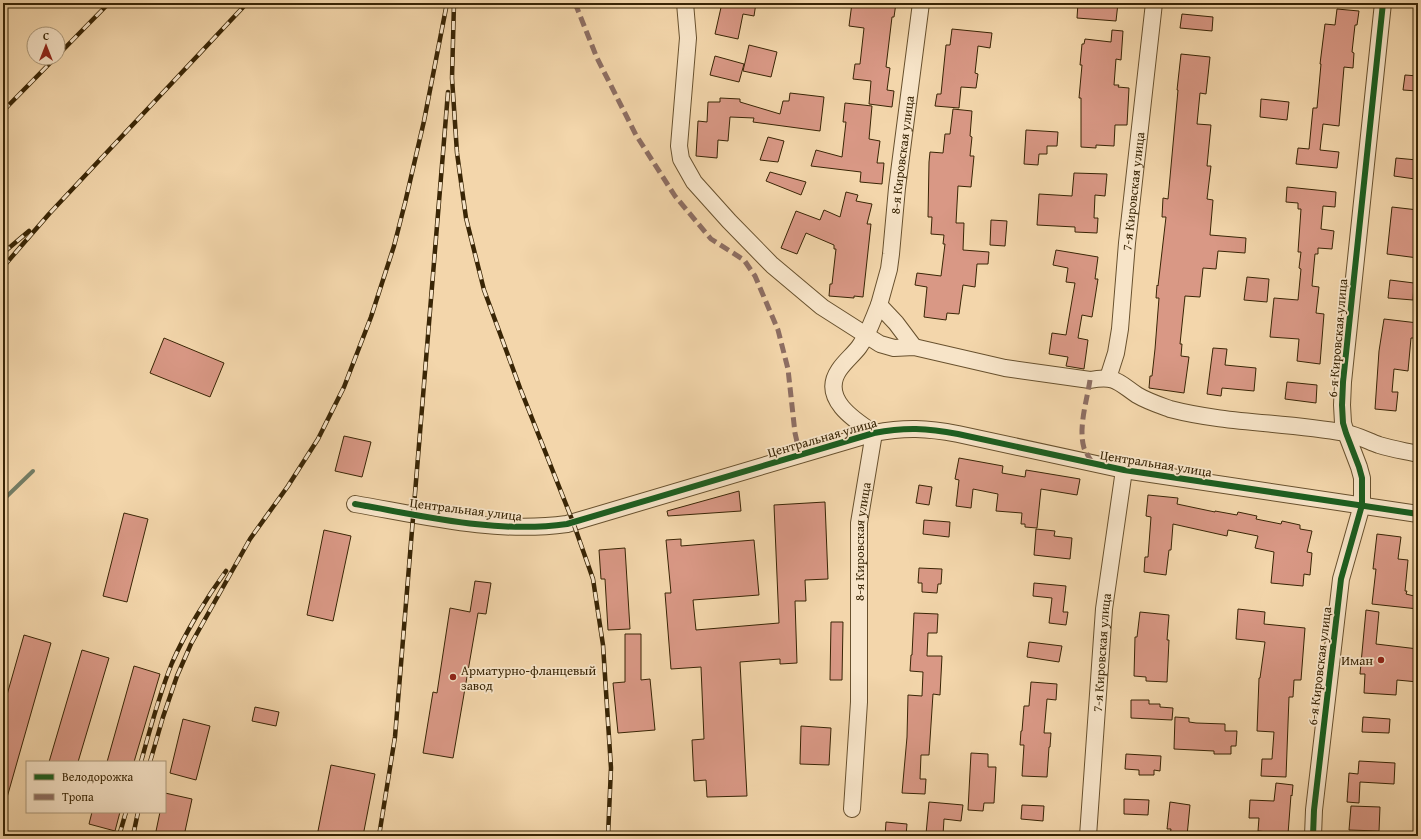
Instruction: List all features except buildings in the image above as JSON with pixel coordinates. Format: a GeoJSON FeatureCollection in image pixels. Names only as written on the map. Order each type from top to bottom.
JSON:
{"type":"FeatureCollection","features":[{"type":"Feature","properties":{"kind":"street"},"geometry":{"type":"LineString","coordinates":[[685,3],[688,38],[679,146],[681,159],[694,182],[767,260],[822,307],[880,344],[887,347],[914,347],[1005,368],[1090,380],[1108,378],[1118,381],[1136,394],[1151,402],[1170,408],[1218,419],[1346,433],[1382,446],[1418,454]]}},
{"type":"Feature","properties":{"kind":"street","name":"8-я Кировская улица"},"geometry":{"type":"LineString","coordinates":[[852,809],[859,702],[859,523],[874,433],[858,423],[845,412],[838,402],[834,391],[834,380],[839,370],[860,346],[866,335],[879,305],[889,269],[892,254],[897,188],[921,3]]}},
{"type":"Feature","properties":{"kind":"street","name":"7-я Кировская улица"},"geometry":{"type":"LineString","coordinates":[[1108,378],[1116,353],[1120,329],[1127,243],[1154,3]]}},
{"type":"Feature","properties":{"kind":"street","name":"6-я Кировская улица"},"geometry":{"type":"LineString","coordinates":[[1312,836],[1341,579],[1362,506],[1362,478],[1360,467],[1343,423],[1342,405],[1343,382],[1383,3]]}},
{"type":"Feature","properties":{"kind":"street"},"geometry":{"type":"LineString","coordinates":[[879,305],[896,323],[914,347]]}},
{"type":"Feature","properties":{"kind":"street","name":"Центральная улица"},"geometry":{"type":"LineString","coordinates":[[355,504],[456,522],[525,528],[547,527],[567,524],[874,433],[892,429],[918,428],[938,430],[1124,470],[1418,514]]}},
{"type":"Feature","properties":{"kind":"street","name":"7-я Кировская улица"},"geometry":{"type":"LineString","coordinates":[[1088,836],[1104,609],[1124,470]]}},
{"type":"Feature","properties":{"kind":"waterway"},"geometry":{"type":"LineString","coordinates":[[3,500],[33,471]]}},
{"type":"Feature","properties":{"kind":"railway"},"geometry":{"type":"LineString","coordinates":[[66,47],[109,3]]}},
{"type":"Feature","properties":{"kind":"railway"},"geometry":{"type":"LineString","coordinates":[[3,267],[49,214],[247,3]]}},
{"type":"Feature","properties":{"kind":"railway"},"geometry":{"type":"LineString","coordinates":[[150,761],[177,676],[191,644],[250,539],[288,486],[318,439],[344,387],[371,317],[394,246],[424,121],[447,3]]}},
{"type":"Feature","properties":{"kind":"railway"},"geometry":{"type":"LineString","coordinates":[[454,3],[452,78],[457,153],[466,218],[484,290],[520,388],[573,522],[593,579],[603,645],[611,768],[608,836]]}},
{"type":"Feature","properties":{"kind":"railway"},"geometry":{"type":"LineString","coordinates":[[3,111],[47,66]]}},
{"type":"Feature","properties":{"kind":"railway"},"geometry":{"type":"LineString","coordinates":[[379,836],[395,737],[448,92]]}},
{"type":"Feature","properties":{"kind":"railway"},"geometry":{"type":"LineString","coordinates":[[3,253],[29,231]]}},
{"type":"Feature","properties":{"kind":"railway"},"geometry":{"type":"LineString","coordinates":[[141,761],[151,725],[172,663],[183,640],[211,592],[226,571]]}},
{"type":"Feature","properties":{"kind":"railway"},"geometry":{"type":"LineString","coordinates":[[119,836],[126,813]]}},
{"type":"Feature","properties":{"kind":"railway"},"geometry":{"type":"LineString","coordinates":[[133,836],[138,813]]}},
{"type":"Feature","properties":{"kind":"marked path"},"geometry":{"type":"LineString","coordinates":[[575,3],[597,58],[636,135],[675,196],[711,239],[744,260],[755,276],[778,330],[788,369],[795,433],[800,455]]}},
{"type":"Feature","properties":{"kind":"marked path"},"geometry":{"type":"LineString","coordinates":[[1090,380],[1082,423],[1082,440],[1084,448],[1093,464]]}},
{"type":"Feature","properties":{"kind":"cycle path"},"geometry":{"type":"LineString","coordinates":[[1313,836],[1314,810],[1341,579],[1362,505],[1362,478],[1343,423],[1342,405],[1343,382],[1383,3]]}},
{"type":"Feature","properties":{"kind":"cycle path"},"geometry":{"type":"LineString","coordinates":[[355,504],[434,518],[487,525],[540,527],[567,524],[874,433],[916,429],[936,430],[958,434],[1124,470],[1418,514]]}},
{"type":"Feature","properties":{"kind":"place","name":"Иман"},"geometry":{"type":"Point","coordinates":[1381,660]}},
{"type":"Feature","properties":{"kind":"place","name":"Арматурно-фланцевый завод"},"geometry":{"type":"Point","coordinates":[453,677]}}]}
